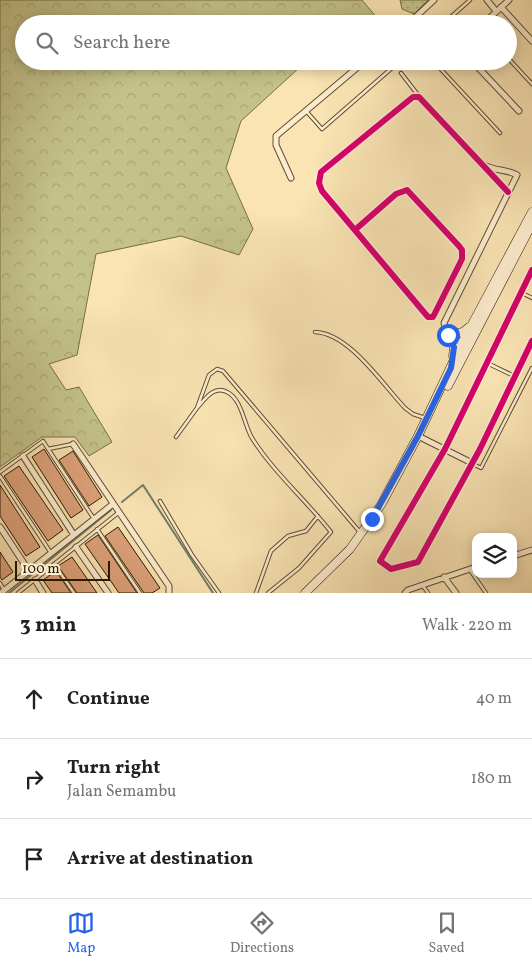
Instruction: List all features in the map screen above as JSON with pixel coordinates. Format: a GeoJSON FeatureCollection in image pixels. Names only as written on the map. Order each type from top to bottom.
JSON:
{"type":"FeatureCollection","features":[{"type":"Feature","properties":{"kind":"main road"},"geometry":{"type":"LineString","coordinates":[[305,593],[362,534],[381,505],[418,436],[462,343],[476,320],[532,212]]}},
{"type":"Feature","properties":{"kind":"main road"},"geometry":{"type":"LineString","coordinates":[[426,419],[434,410],[465,353],[532,224]]}},
{"type":"Feature","properties":{"kind":"main road"},"geometry":{"type":"LineString","coordinates":[[451,368],[454,347],[447,335],[463,332],[476,320]]}},
{"type":"Feature","properties":{"kind":"main road"},"geometry":{"type":"LineString","coordinates":[[462,343],[471,341]]}},
{"type":"Feature","properties":{"kind":"main road"},"geometry":{"type":"LineString","coordinates":[[462,343],[465,353]]}},
{"type":"Feature","properties":{"kind":"street"},"geometry":{"type":"LineString","coordinates":[[418,15],[434,0]]}},
{"type":"Feature","properties":{"kind":"street"},"geometry":{"type":"LineString","coordinates":[[487,0],[505,15]]}},
{"type":"Feature","properties":{"kind":"street"},"geometry":{"type":"LineString","coordinates":[[493,15],[509,0]]}},
{"type":"Feature","properties":{"kind":"street"},"geometry":{"type":"LineString","coordinates":[[517,26],[532,41]]}},
{"type":"Feature","properties":{"kind":"street"},"geometry":{"type":"LineString","coordinates":[[291,178],[274,140],[276,136],[355,70]]}},
{"type":"Feature","properties":{"kind":"street"},"geometry":{"type":"LineString","coordinates":[[480,70],[519,111]]}},
{"type":"Feature","properties":{"kind":"street"},"geometry":{"type":"LineString","coordinates":[[356,229],[404,190],[411,192],[459,246],[462,255],[433,317],[426,314],[356,229],[322,192],[319,183],[319,175],[404,102],[413,97],[419,98],[508,192]]}},
{"type":"Feature","properties":{"kind":"street"},"geometry":{"type":"LineString","coordinates":[[462,343],[447,335],[444,331],[444,323],[516,174],[506,170],[493,170],[482,163]]}},
{"type":"Feature","properties":{"kind":"street"},"geometry":{"type":"LineString","coordinates":[[532,270],[445,449],[380,561],[392,569],[398,569],[418,562],[472,463],[530,349],[532,341]]}},
{"type":"Feature","properties":{"kind":"street"},"geometry":{"type":"LineString","coordinates":[[418,436],[472,463]]}},
{"type":"Feature","properties":{"kind":"street"},"geometry":{"type":"LineString","coordinates":[[73,444],[169,586],[169,592]]}},
{"type":"Feature","properties":{"kind":"street"},"geometry":{"type":"LineString","coordinates":[[23,456],[74,535]]}},
{"type":"Feature","properties":{"kind":"street"},"geometry":{"type":"LineString","coordinates":[[3,592],[113,504]]}},
{"type":"Feature","properties":{"kind":"street"},"geometry":{"type":"LineString","coordinates":[[0,527],[29,571]]}},
{"type":"Feature","properties":{"kind":"street"},"geometry":{"type":"LineString","coordinates":[[76,546],[108,593]]}},
{"type":"Feature","properties":{"kind":"street"},"geometry":{"type":"LineString","coordinates":[[517,555],[532,550]]}},
{"type":"Feature","properties":{"kind":"street"},"geometry":{"type":"LineString","coordinates":[[405,593],[422,585],[472,569]]}},
{"type":"Feature","properties":{"kind":"street"},"geometry":{"type":"LineString","coordinates":[[444,577],[456,593]]}},
{"type":"Feature","properties":{"kind":"street"},"geometry":{"type":"LineString","coordinates":[[35,580],[44,593]]}},
{"type":"Feature","properties":{"kind":"lane"},"geometry":{"type":"LineString","coordinates":[[453,15],[470,0]]}},
{"type":"Feature","properties":{"kind":"lane"},"geometry":{"type":"LineString","coordinates":[[517,68],[532,84]]}},
{"type":"Feature","properties":{"kind":"lane"},"geometry":{"type":"LineString","coordinates":[[306,112],[322,129],[390,70]]}},
{"type":"Feature","properties":{"kind":"lane"},"geometry":{"type":"LineString","coordinates":[[443,70],[500,133]]}},
{"type":"Feature","properties":{"kind":"lane"},"geometry":{"type":"LineString","coordinates":[[401,73],[419,98]]}},
{"type":"Feature","properties":{"kind":"lane"},"geometry":{"type":"LineString","coordinates":[[521,292],[532,298]]}},
{"type":"Feature","properties":{"kind":"lane"},"geometry":{"type":"LineString","coordinates":[[316,332],[329,332],[335,336],[356,353],[405,408],[413,414],[426,419]]}},
{"type":"Feature","properties":{"kind":"lane"},"geometry":{"type":"LineString","coordinates":[[487,362],[515,376]]}},
{"type":"Feature","properties":{"kind":"lane"},"geometry":{"type":"LineString","coordinates":[[472,463],[481,468],[532,368]]}},
{"type":"Feature","properties":{"kind":"lane"},"geometry":{"type":"LineString","coordinates":[[196,408],[209,375],[217,369],[223,371],[362,534]]}},
{"type":"Feature","properties":{"kind":"lane"},"geometry":{"type":"LineString","coordinates":[[176,437],[196,408],[214,390],[221,389],[229,392],[238,404],[251,436],[268,460],[331,532],[299,568],[268,593]]}},
{"type":"Feature","properties":{"kind":"lane"},"geometry":{"type":"LineString","coordinates":[[52,553],[0,474],[43,441],[94,519]]}},
{"type":"Feature","properties":{"kind":"lane"},"geometry":{"type":"LineString","coordinates":[[48,449],[73,444]]}},
{"type":"Feature","properties":{"kind":"lane"},"geometry":{"type":"LineString","coordinates":[[160,501],[192,555],[219,593]]}},
{"type":"Feature","properties":{"kind":"lane"},"geometry":{"type":"LineString","coordinates":[[18,593],[119,512]]}},
{"type":"Feature","properties":{"kind":"lane"},"geometry":{"type":"LineString","coordinates":[[256,593],[271,551],[288,536],[306,531],[318,516]]}},
{"type":"Feature","properties":{"kind":"lane"},"geometry":{"type":"LineString","coordinates":[[97,530],[140,593]]}},
{"type":"Feature","properties":{"kind":"lane"},"geometry":{"type":"LineString","coordinates":[[54,564],[74,593]]}},
{"type":"Feature","properties":{"kind":"lane"},"geometry":{"type":"LineString","coordinates":[[469,569],[486,593]]}},
{"type":"Feature","properties":{"kind":"lane"},"geometry":{"type":"LineString","coordinates":[[0,583],[3,592]]}},
{"type":"Feature","properties":{"kind":"lane"},"geometry":{"type":"LineString","coordinates":[[422,585],[428,593]]}},
{"type":"Feature","properties":{"kind":"green space"},"geometry":{"type":"Polygon","coordinates":[[[0,0],[362,0],[374,15],[15,15],[15,70],[297,70],[241,121],[226,168],[253,229],[239,255],[181,236],[96,254],[77,355],[49,364],[66,390],[79,387],[112,442],[89,456],[75,437],[42,437],[0,467],[0,0]]]}},
{"type":"Feature","properties":{"kind":"green space"},"geometry":{"type":"Polygon","coordinates":[[[400,0],[428,0],[414,14],[402,9],[400,0]]]}},
{"type":"Feature","properties":{"kind":"building"},"geometry":{"type":"Polygon","coordinates":[[[44,449],[83,510],[71,518],[32,457],[44,449]]]}},
{"type":"Feature","properties":{"kind":"building"},"geometry":{"type":"Polygon","coordinates":[[[73,451],[102,497],[89,506],[59,460],[73,451]]]}},
{"type":"Feature","properties":{"kind":"building"},"geometry":{"type":"Polygon","coordinates":[[[19,466],[63,530],[48,541],[4,476],[19,466]]]}},
{"type":"Feature","properties":{"kind":"building"},"geometry":{"type":"Polygon","coordinates":[[[0,485],[40,547],[26,556],[0,516],[0,485]]]}},
{"type":"Feature","properties":{"kind":"building"},"geometry":{"type":"Polygon","coordinates":[[[118,527],[160,588],[152,593],[144,593],[105,536],[118,527]]]}},
{"type":"Feature","properties":{"kind":"building"},"geometry":{"type":"Polygon","coordinates":[[[98,535],[137,593],[119,593],[85,544],[98,535]]]}},
{"type":"Feature","properties":{"kind":"building"},"geometry":{"type":"Polygon","coordinates":[[[0,552],[13,572],[2,580],[0,577],[0,552]]]}},
{"type":"Feature","properties":{"kind":"building"},"geometry":{"type":"Polygon","coordinates":[[[72,557],[97,593],[77,593],[58,566],[72,557]]]}},
{"type":"Feature","properties":{"kind":"building"},"geometry":{"type":"Polygon","coordinates":[[[56,571],[71,593],[52,593],[43,580],[56,571]]]}},
{"type":"Feature","properties":{"kind":"waterway"},"geometry":{"type":"LineString","coordinates":[[122,502],[143,485],[213,593]]}},
{"type":"Feature","properties":{"kind":"waterway"},"geometry":{"type":"LineString","coordinates":[[9,593],[111,510]]}},
{"type":"Feature","properties":{"kind":"cycle path"},"geometry":{"type":"LineString","coordinates":[[356,229],[396,194],[407,190],[459,246],[462,250],[462,259],[433,317],[428,317],[322,191],[319,183],[321,172],[413,97],[419,97],[508,192]]}},
{"type":"Feature","properties":{"kind":"cycle path"},"geometry":{"type":"LineString","coordinates":[[532,270],[445,449],[380,561],[391,569],[418,562],[480,449],[532,341]]}},
{"type":"Feature","properties":{"kind":"route"},"geometry":{"type":"LineString","coordinates":[[372,519],[418,436],[451,368],[454,347],[448,335]]}}]}
